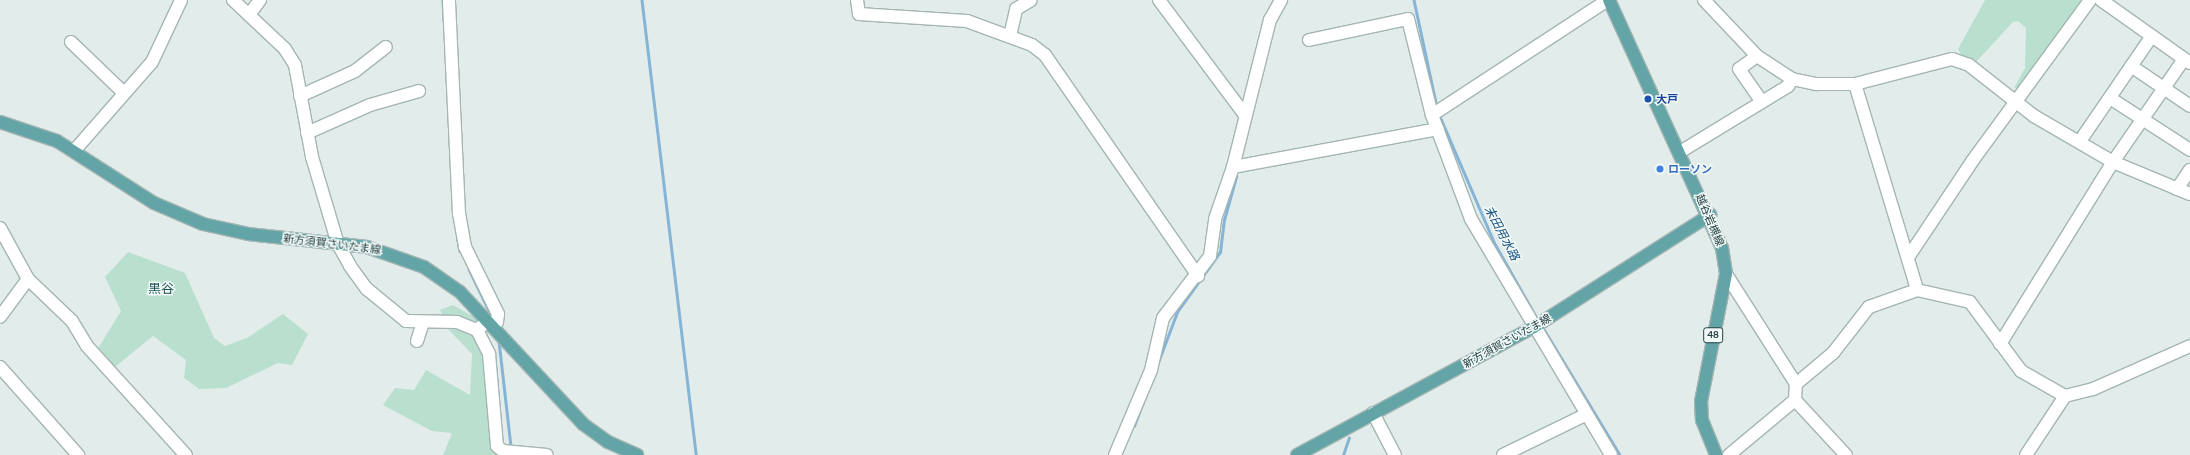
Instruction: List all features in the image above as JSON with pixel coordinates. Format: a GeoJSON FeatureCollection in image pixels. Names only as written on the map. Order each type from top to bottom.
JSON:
{"type":"FeatureCollection","features":[{"type":"Feature","properties":{"kind":"main road","name":"越谷岩槻線"},"geometry":{"type":"LineString","coordinates":[[1608,0],[1710,215],[1722,248],[1726,274],[1701,400],[1702,420],[1716,455]]}},
{"type":"Feature","properties":{"kind":"main road","name":"新方須賀さいたま線"},"geometry":{"type":"LineString","coordinates":[[0,122],[43,135],[74,151],[154,203],[198,222],[222,230],[386,251],[424,267],[460,292],[492,324],[583,424],[608,442],[637,455]]}},
{"type":"Feature","properties":{"kind":"main road","name":"新方須賀さいたま線"},"geometry":{"type":"LineString","coordinates":[[1297,455],[1534,327],[1710,215]]}},
{"type":"Feature","properties":{"kind":"street"},"geometry":{"type":"LineString","coordinates":[[74,151],[152,62],[181,0]]}},
{"type":"Feature","properties":{"kind":"street"},"geometry":{"type":"LineString","coordinates":[[233,0],[285,49],[295,65],[307,133],[338,244],[367,289],[406,321],[457,322],[477,330],[489,354],[496,443],[503,451],[517,454],[547,455]]}},
{"type":"Feature","properties":{"kind":"street"},"geometry":{"type":"LineString","coordinates":[[248,15],[260,0]]}},
{"type":"Feature","properties":{"kind":"street"},"geometry":{"type":"LineString","coordinates":[[449,0],[459,214],[465,247],[498,314],[497,322],[492,324],[485,323],[477,330]]}},
{"type":"Feature","properties":{"kind":"street"},"geometry":{"type":"LineString","coordinates":[[856,0],[859,14],[967,21],[1032,45],[1045,55],[1198,276]]}},
{"type":"Feature","properties":{"kind":"street"},"geometry":{"type":"LineString","coordinates":[[1010,36],[1016,9],[1031,0]]}},
{"type":"Feature","properties":{"kind":"street"},"geometry":{"type":"LineString","coordinates":[[1159,0],[1245,115]]}},
{"type":"Feature","properties":{"kind":"street"},"geometry":{"type":"LineString","coordinates":[[1115,455],[1151,370],[1163,318],[1198,276],[1210,256],[1215,219],[1233,167],[1270,20],[1281,0]]}},
{"type":"Feature","properties":{"kind":"street"},"geometry":{"type":"LineString","coordinates":[[1432,115],[1608,0]]}},
{"type":"Feature","properties":{"kind":"street"},"geometry":{"type":"LineString","coordinates":[[1704,0],[1757,56],[1792,79],[1816,84],[1855,84],[1952,58],[1969,65],[2014,103],[2113,162],[2190,194]]}},
{"type":"Feature","properties":{"kind":"street"},"geometry":{"type":"LineString","coordinates":[[1909,256],[2014,103],[2090,0]]}},
{"type":"Feature","properties":{"kind":"street"},"geometry":{"type":"LineString","coordinates":[[2000,344],[2113,162],[2164,88],[2187,61],[2101,0]]}},
{"type":"Feature","properties":{"kind":"street"},"geometry":{"type":"LineString","coordinates":[[1309,40],[1408,19],[1432,115],[1471,218],[1585,415],[1611,455]]}},
{"type":"Feature","properties":{"kind":"street"},"geometry":{"type":"LineString","coordinates":[[2080,141],[2152,36]]}},
{"type":"Feature","properties":{"kind":"street"},"geometry":{"type":"LineString","coordinates":[[71,42],[124,93]]}},
{"type":"Feature","properties":{"kind":"street"},"geometry":{"type":"LineString","coordinates":[[300,96],[355,70],[386,47]]}},
{"type":"Feature","properties":{"kind":"street"},"geometry":{"type":"LineString","coordinates":[[1757,56],[1739,68],[1762,102]]}},
{"type":"Feature","properties":{"kind":"street"},"geometry":{"type":"LineString","coordinates":[[2131,66],[2190,106]]}},
{"type":"Feature","properties":{"kind":"street"},"geometry":{"type":"LineString","coordinates":[[1680,152],[1788,86],[1792,79]]}},
{"type":"Feature","properties":{"kind":"street"},"geometry":{"type":"LineString","coordinates":[[1855,84],[1909,256],[1917,290]]}},
{"type":"Feature","properties":{"kind":"street"},"geometry":{"type":"LineString","coordinates":[[307,133],[370,105],[419,91]]}},
{"type":"Feature","properties":{"kind":"street"},"geometry":{"type":"LineString","coordinates":[[2110,98],[2190,150]]}},
{"type":"Feature","properties":{"kind":"street"},"geometry":{"type":"LineString","coordinates":[[1233,167],[1438,129]]}},
{"type":"Feature","properties":{"kind":"street"},"geometry":{"type":"LineString","coordinates":[[2177,189],[2190,170]]}},
{"type":"Feature","properties":{"kind":"street"},"geometry":{"type":"LineString","coordinates":[[0,228],[28,279],[72,321],[87,346],[186,455]]}},
{"type":"Feature","properties":{"kind":"street"},"geometry":{"type":"LineString","coordinates":[[1726,274],[1796,384],[1795,400],[1846,455]]}},
{"type":"Feature","properties":{"kind":"street"},"geometry":{"type":"LineString","coordinates":[[0,318],[28,279]]}},
{"type":"Feature","properties":{"kind":"street"},"geometry":{"type":"LineString","coordinates":[[1796,384],[1832,353],[1870,307],[1917,290],[1970,302],[2021,371],[2065,396]]}},
{"type":"Feature","properties":{"kind":"street"},"geometry":{"type":"LineString","coordinates":[[417,341],[423,322]]}},
{"type":"Feature","properties":{"kind":"street"},"geometry":{"type":"LineString","coordinates":[[2026,455],[2065,396],[2093,389],[2190,346]]}},
{"type":"Feature","properties":{"kind":"street"},"geometry":{"type":"LineString","coordinates":[[0,367],[78,455]]}},
{"type":"Feature","properties":{"kind":"street"},"geometry":{"type":"LineString","coordinates":[[1729,455],[1795,400]]}},
{"type":"Feature","properties":{"kind":"street"},"geometry":{"type":"LineString","coordinates":[[1373,413],[1395,455]]}},
{"type":"Feature","properties":{"kind":"street"},"geometry":{"type":"LineString","coordinates":[[1503,455],[1585,415]]}},
{"type":"Feature","properties":{"kind":"green space"},"geometry":{"type":"Polygon","coordinates":[[[1985,0],[2082,0],[2083,2],[2023,87],[2014,88],[2025,68],[2026,28],[2018,21],[2013,22],[1976,62],[1963,58],[1958,49],[1985,0]]]}},
{"type":"Feature","properties":{"kind":"green space"},"geometry":{"type":"Polygon","coordinates":[[[128,252],[185,273],[214,338],[225,346],[247,338],[283,314],[308,334],[292,365],[278,363],[226,388],[199,389],[184,378],[186,360],[153,336],[115,367],[97,350],[121,311],[105,277],[128,252]]]}},
{"type":"Feature","properties":{"kind":"green space"},"geometry":{"type":"Polygon","coordinates":[[[453,305],[479,320],[487,331],[499,381],[499,455],[443,455],[452,433],[432,431],[383,405],[395,388],[414,390],[426,370],[470,395],[472,354],[448,329],[440,310],[453,305]]]}},
{"type":"Feature","properties":{"kind":"waterway"},"geometry":{"type":"LineString","coordinates":[[443,0],[444,21]]}},
{"type":"Feature","properties":{"kind":"waterway"},"geometry":{"type":"LineString","coordinates":[[642,0],[696,455]]}},
{"type":"Feature","properties":{"kind":"waterway","name":"末田用水路"},"geometry":{"type":"LineString","coordinates":[[1414,0],[1437,107]]}},
{"type":"Feature","properties":{"kind":"waterway","name":"末田用水路"},"geometry":{"type":"LineString","coordinates":[[1439,114],[1494,242],[1538,320]]}},
{"type":"Feature","properties":{"kind":"waterway"},"geometry":{"type":"LineString","coordinates":[[1134,426],[1177,312],[1220,252],[1224,220],[1236,177]]}},
{"type":"Feature","properties":{"kind":"waterway"},"geometry":{"type":"LineString","coordinates":[[458,240],[460,251]]}},
{"type":"Feature","properties":{"kind":"waterway"},"geometry":{"type":"LineString","coordinates":[[469,269],[492,317]]}},
{"type":"Feature","properties":{"kind":"waterway","name":"末田用水路"},"geometry":{"type":"LineString","coordinates":[[1542,326],[1620,455]]}},
{"type":"Feature","properties":{"kind":"waterway"},"geometry":{"type":"LineString","coordinates":[[499,341],[511,447]]}},
{"type":"Feature","properties":{"kind":"waterway"},"geometry":{"type":"LineString","coordinates":[[1343,455],[1349,438]]}},
{"type":"Feature","properties":{"kind":"place","name":"大戸"},"geometry":{"type":"Point","coordinates":[1648,99]}},
{"type":"Feature","properties":{"kind":"place","name":"ローソン"},"geometry":{"type":"Point","coordinates":[1660,169]}},
{"type":"Feature","properties":{"kind":"district","name":"黒谷"},"geometry":{"type":"Point","coordinates":[161,288]}}]}
